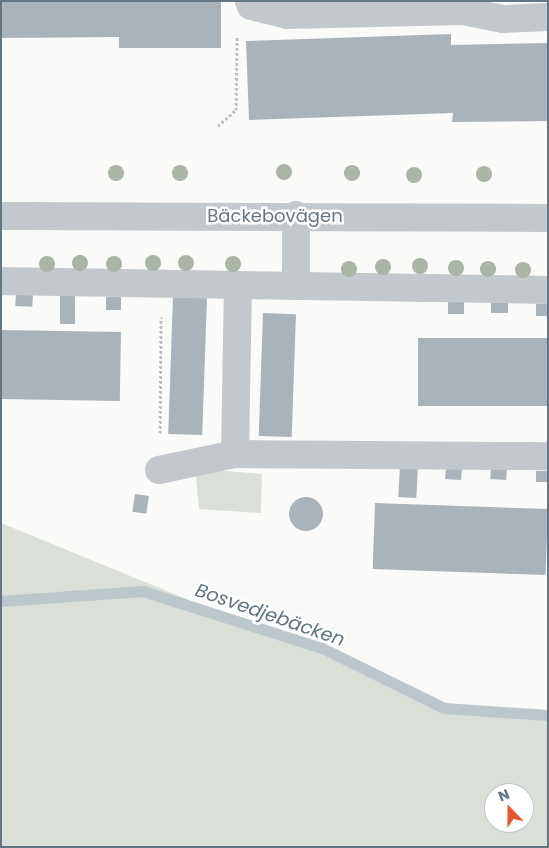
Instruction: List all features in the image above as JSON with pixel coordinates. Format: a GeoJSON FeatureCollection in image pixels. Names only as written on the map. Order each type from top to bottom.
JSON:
{"type":"FeatureCollection","features":[{"type":"Feature","properties":{"kind":"street"},"geometry":{"type":"LineString","coordinates":[[249,1],[251,6],[287,15],[464,6],[504,19],[548,17]]}},
{"type":"Feature","properties":{"kind":"street"},"geometry":{"type":"LineString","coordinates":[[296,215],[296,286]]}},
{"type":"Feature","properties":{"kind":"street","name":"Bäckebovägen"},"geometry":{"type":"LineString","coordinates":[[1,216],[296,215],[548,218]]}},
{"type":"Feature","properties":{"kind":"street"},"geometry":{"type":"LineString","coordinates":[[1,281],[548,290]]}},
{"type":"Feature","properties":{"kind":"street"},"geometry":{"type":"LineString","coordinates":[[235,454],[238,286]]}},
{"type":"Feature","properties":{"kind":"street"},"geometry":{"type":"LineString","coordinates":[[159,470],[235,454],[548,456]]}},
{"type":"Feature","properties":{"kind":"path"},"geometry":{"type":"LineString","coordinates":[[218,126],[236,110],[237,35]]}},
{"type":"Feature","properties":{"kind":"path"},"geometry":{"type":"LineString","coordinates":[[159,470],[161,284]]}},
{"type":"Feature","properties":{"kind":"shaded area"},"geometry":{"type":"Polygon","coordinates":[[[214,470],[262,474],[261,513],[199,509],[196,475],[214,470]]]}},
{"type":"Feature","properties":{"kind":"shaded area"},"geometry":{"type":"Polygon","coordinates":[[[1,523],[440,703],[548,713],[548,847],[1,847],[1,523]]]}},
{"type":"Feature","properties":{"kind":"building"},"geometry":{"type":"Polygon","coordinates":[[[1,1],[221,1],[221,48],[119,48],[119,37],[1,38],[1,1]]]}},
{"type":"Feature","properties":{"kind":"building"},"geometry":{"type":"Polygon","coordinates":[[[451,34],[451,45],[548,43],[548,121],[452,122],[453,113],[249,120],[246,41],[451,34]]]}},
{"type":"Feature","properties":{"kind":"building"},"geometry":{"type":"Polygon","coordinates":[[[16,293],[33,294],[32,307],[15,306],[16,293]]]}},
{"type":"Feature","properties":{"kind":"building"},"geometry":{"type":"Polygon","coordinates":[[[60,296],[75,296],[75,324],[60,324],[60,296]]]}},
{"type":"Feature","properties":{"kind":"building"},"geometry":{"type":"Polygon","coordinates":[[[106,297],[121,297],[121,310],[106,310],[106,297]]]}},
{"type":"Feature","properties":{"kind":"building"},"geometry":{"type":"Polygon","coordinates":[[[173,297],[207,298],[202,435],[168,434],[173,297]]]}},
{"type":"Feature","properties":{"kind":"building"},"geometry":{"type":"Polygon","coordinates":[[[448,302],[464,302],[464,314],[448,314],[448,302]]]}},
{"type":"Feature","properties":{"kind":"building"},"geometry":{"type":"Polygon","coordinates":[[[491,302],[508,302],[508,313],[491,313],[491,302]]]}},
{"type":"Feature","properties":{"kind":"building"},"geometry":{"type":"Polygon","coordinates":[[[536,304],[548,304],[548,316],[536,316],[536,304]]]}},
{"type":"Feature","properties":{"kind":"building"},"geometry":{"type":"Polygon","coordinates":[[[263,313],[296,314],[292,437],[259,436],[263,313]]]}},
{"type":"Feature","properties":{"kind":"building"},"geometry":{"type":"Polygon","coordinates":[[[1,330],[121,332],[120,401],[1,399],[1,330]]]}},
{"type":"Feature","properties":{"kind":"building"},"geometry":{"type":"Polygon","coordinates":[[[418,338],[548,338],[548,406],[418,406],[418,338]]]}},
{"type":"Feature","properties":{"kind":"building"},"geometry":{"type":"Polygon","coordinates":[[[400,465],[418,466],[416,498],[398,497],[400,465]]]}},
{"type":"Feature","properties":{"kind":"building"},"geometry":{"type":"Polygon","coordinates":[[[446,467],[462,468],[461,480],[445,479],[446,467]]]}},
{"type":"Feature","properties":{"kind":"building"},"geometry":{"type":"Polygon","coordinates":[[[491,468],[507,469],[506,480],[490,479],[491,468]]]}},
{"type":"Feature","properties":{"kind":"building"},"geometry":{"type":"Polygon","coordinates":[[[536,471],[548,471],[548,482],[536,482],[536,471]]]}},
{"type":"Feature","properties":{"kind":"building"},"geometry":{"type":"Polygon","coordinates":[[[135,494],[149,496],[146,514],[132,512],[135,494]]]}},
{"type":"Feature","properties":{"kind":"building"},"geometry":{"type":"Polygon","coordinates":[[[306,497],[313,498],[318,502],[322,507],[322,521],[318,526],[313,530],[306,531],[299,530],[294,526],[290,521],[289,514],[290,507],[294,502],[299,498],[306,497]]]}},
{"type":"Feature","properties":{"kind":"building"},"geometry":{"type":"Polygon","coordinates":[[[375,503],[548,509],[546,575],[373,569],[375,503]]]}},
{"type":"Feature","properties":{"kind":"waterway","name":"Bosvedjebäcken"},"geometry":{"type":"LineString","coordinates":[[1,601],[143,591],[322,648],[444,708],[548,715]]}}]}
